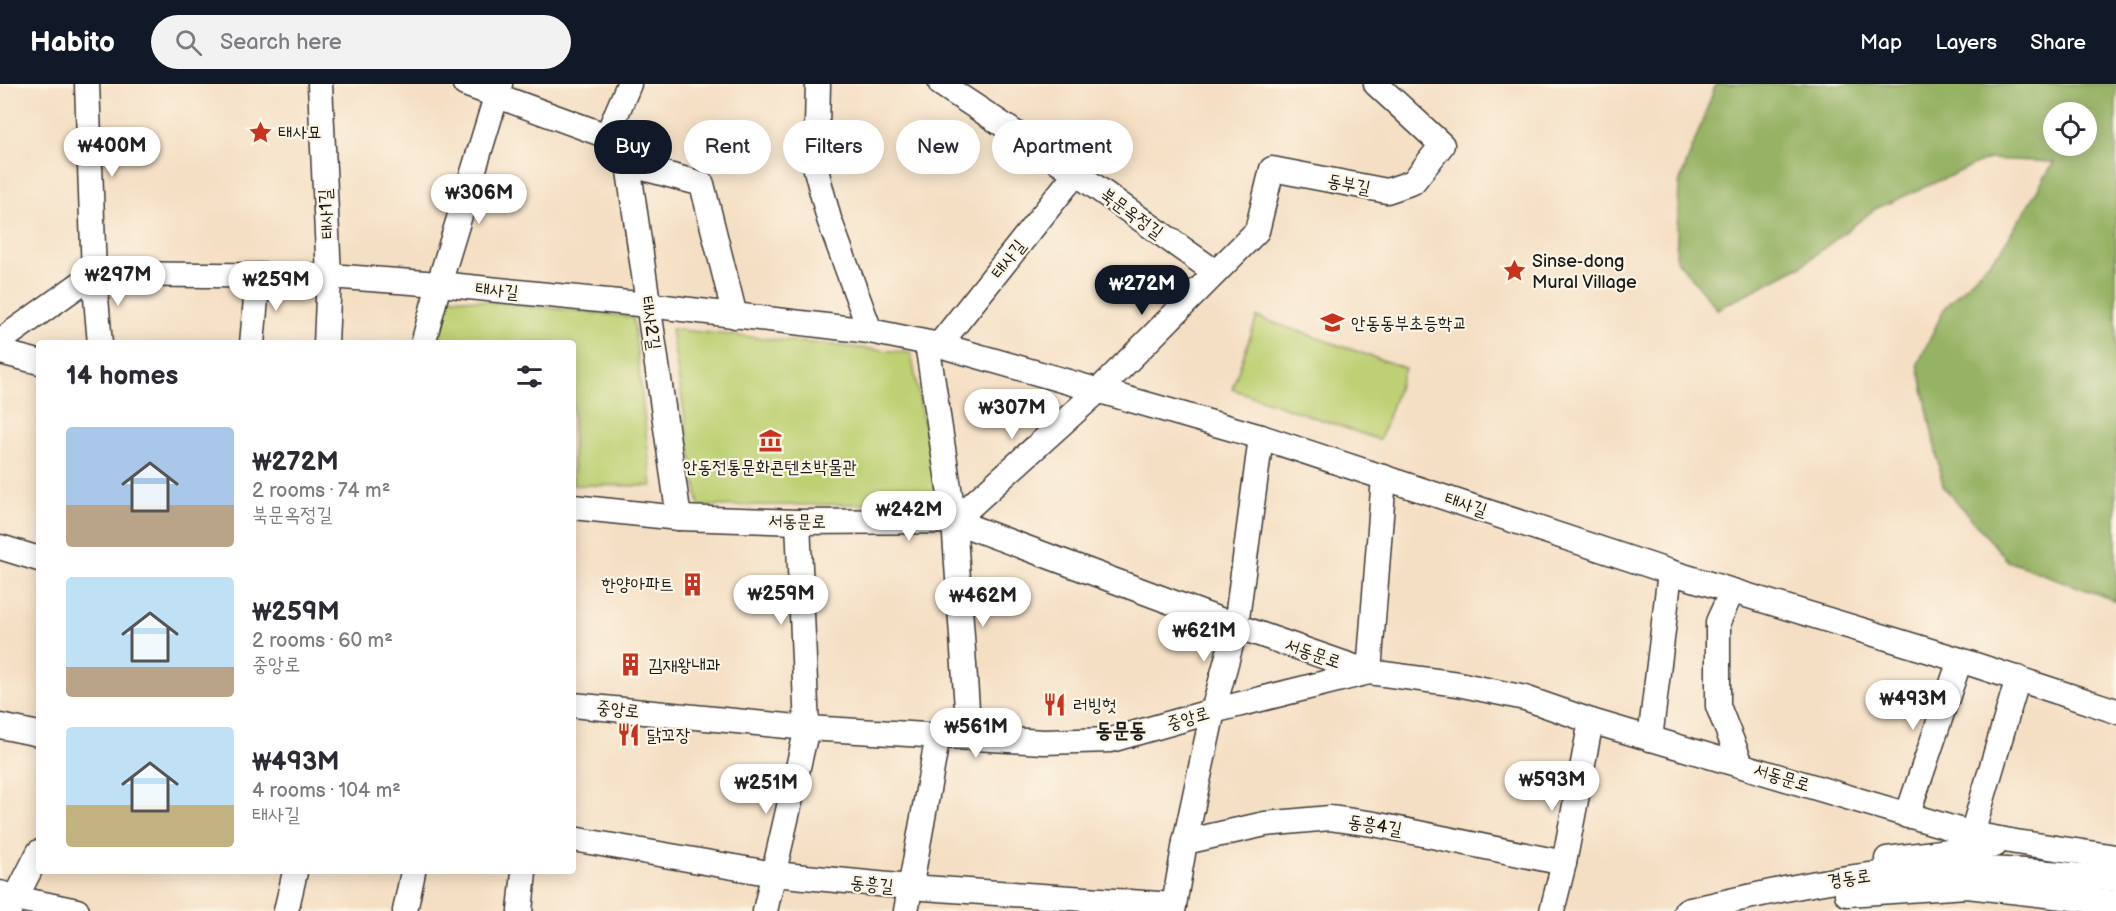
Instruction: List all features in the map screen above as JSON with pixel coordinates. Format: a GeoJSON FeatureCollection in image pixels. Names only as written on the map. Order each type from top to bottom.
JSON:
{"type":"FeatureCollection","features":[{"type":"Feature","properties":{"kind":"street"},"geometry":{"type":"LineString","coordinates":[[87,84],[94,274],[100,340]]}},
{"type":"Feature","properties":{"kind":"street","name":"태사1길"},"geometry":{"type":"LineString","coordinates":[[320,84],[329,276],[326,340]]}},
{"type":"Feature","properties":{"kind":"street","name":"태사2길"},"geometry":{"type":"LineString","coordinates":[[465,84],[499,90],[594,130]]}},
{"type":"Feature","properties":{"kind":"street"},"geometry":{"type":"LineString","coordinates":[[614,120],[629,84]]}},
{"type":"Feature","properties":{"kind":"street"},"geometry":{"type":"LineString","coordinates":[[818,84],[816,170],[829,219],[870,331]]}},
{"type":"Feature","properties":{"kind":"street","name":"북문옥정길"},"geometry":{"type":"LineString","coordinates":[[941,84],[996,120]]}},
{"type":"Feature","properties":{"kind":"street","name":"동부길"},"geometry":{"type":"LineString","coordinates":[[1215,272],[1257,231],[1272,169],[1387,191],[1413,182],[1442,145],[1377,84]]}},
{"type":"Feature","properties":{"kind":"street"},"geometry":{"type":"LineString","coordinates":[[424,340],[499,90]]}},
{"type":"Feature","properties":{"kind":"street","name":"태사2길"},"geometry":{"type":"LineString","coordinates":[[629,174],[679,518]]}},
{"type":"Feature","properties":{"kind":"street"},"geometry":{"type":"LineString","coordinates":[[665,174],[702,184],[735,315]]}},
{"type":"Feature","properties":{"kind":"street","name":"태사길"},"geometry":{"type":"LineString","coordinates":[[933,344],[1075,174]]}},
{"type":"Feature","properties":{"kind":"street","name":"북문옥정길"},"geometry":{"type":"LineString","coordinates":[[1077,174],[1215,272]]}},
{"type":"Feature","properties":{"kind":"street"},"geometry":{"type":"LineString","coordinates":[[954,521],[1099,390],[1215,272]]}},
{"type":"Feature","properties":{"kind":"street"},"geometry":{"type":"LineString","coordinates":[[0,341],[94,274]]}},
{"type":"Feature","properties":{"kind":"street","name":"태사길"},"geometry":{"type":"LineString","coordinates":[[94,274],[329,276],[439,284],[870,331],[933,344],[1261,437],[1670,572],[2018,678],[2116,711]]}},
{"type":"Feature","properties":{"kind":"street"},"geometry":{"type":"LineString","coordinates":[[252,340],[258,276]]}},
{"type":"Feature","properties":{"kind":"street"},"geometry":{"type":"LineString","coordinates":[[933,344],[954,521],[969,737]]}},
{"type":"Feature","properties":{"kind":"street"},"geometry":{"type":"LineString","coordinates":[[0,352],[36,361]]}},
{"type":"Feature","properties":{"kind":"street"},"geometry":{"type":"LineString","coordinates":[[1174,908],[1185,842],[1213,711],[1236,626],[1261,437]]}},
{"type":"Feature","properties":{"kind":"street"},"geometry":{"type":"LineString","coordinates":[[1369,672],[1384,477]]}},
{"type":"Feature","properties":{"kind":"street","name":"서동문로"},"geometry":{"type":"LineString","coordinates":[[576,507],[679,518],[798,522],[954,521],[1236,626],[1369,672],[1458,684],[1525,698],[1591,721],[1741,764],[1907,816],[1972,834],[2016,842]]}},
{"type":"Feature","properties":{"kind":"street"},"geometry":{"type":"LineString","coordinates":[[765,911],[807,728],[798,522]]}},
{"type":"Feature","properties":{"kind":"street"},"geometry":{"type":"LineString","coordinates":[[0,547],[36,558]]}},
{"type":"Feature","properties":{"kind":"street"},"geometry":{"type":"LineString","coordinates":[[1650,739],[1670,572]]}},
{"type":"Feature","properties":{"kind":"street"},"geometry":{"type":"LineString","coordinates":[[1732,591],[1718,622],[1718,706],[1741,764]]}},
{"type":"Feature","properties":{"kind":"street"},"geometry":{"type":"LineString","coordinates":[[1907,816],[1960,660]]}},
{"type":"Feature","properties":{"kind":"street","name":"중앙로"},"geometry":{"type":"LineString","coordinates":[[576,705],[807,728],[1044,742],[1111,740],[1213,711],[1369,672]]}},
{"type":"Feature","properties":{"kind":"street"},"geometry":{"type":"LineString","coordinates":[[1972,834],[2018,678]]}},
{"type":"Feature","properties":{"kind":"street"},"geometry":{"type":"LineString","coordinates":[[1552,911],[1564,863],[1591,721]]}},
{"type":"Feature","properties":{"kind":"street"},"geometry":{"type":"LineString","coordinates":[[0,726],[36,733]]}},
{"type":"Feature","properties":{"kind":"street"},"geometry":{"type":"LineString","coordinates":[[908,899],[938,735]]}},
{"type":"Feature","properties":{"kind":"street","name":"동흥4길"},"geometry":{"type":"LineString","coordinates":[[1185,842],[1265,824],[1330,818],[1374,824],[1564,863]]}},
{"type":"Feature","properties":{"kind":"street","name":"동흥길"},"geometry":{"type":"LineString","coordinates":[[576,840],[908,899],[1174,908]]}},
{"type":"Feature","properties":{"kind":"street"},"geometry":{"type":"LineString","coordinates":[[1798,893],[1856,866],[1897,856],[2016,842],[2116,857]]}},
{"type":"Feature","properties":{"kind":"street"},"geometry":{"type":"LineString","coordinates":[[36,857],[8,901],[77,911]]}},
{"type":"Feature","properties":{"kind":"street","name":"경동로"},"geometry":{"type":"LineString","coordinates":[[1686,911],[1798,893],[1882,874],[1943,869],[2007,870],[2116,879]]}},
{"type":"Feature","properties":{"kind":"street"},"geometry":{"type":"LineString","coordinates":[[286,911],[295,874]]}},
{"type":"Feature","properties":{"kind":"street"},"geometry":{"type":"LineString","coordinates":[[405,911],[413,874]]}},
{"type":"Feature","properties":{"kind":"street"},"geometry":{"type":"LineString","coordinates":[[520,911],[524,874]]}},
{"type":"Feature","properties":{"kind":"street"},"geometry":{"type":"LineString","coordinates":[[1798,893],[1967,886],[2116,903]]}},
{"type":"Feature","properties":{"kind":"street","name":"경동로"},"geometry":{"type":"LineString","coordinates":[[1754,911],[1798,893]]}},
{"type":"Feature","properties":{"kind":"green space"},"geometry":{"type":"Polygon","coordinates":[[[1716,84],[2116,84],[2116,601],[2008,561],[1943,486],[1918,364],[1945,307],[2001,250],[2054,162],[1988,159],[1875,209],[1801,266],[1717,309],[1676,259],[1679,184],[1716,84]]]}},
{"type":"Feature","properties":{"kind":"green space"},"geometry":{"type":"Polygon","coordinates":[[[447,297],[633,317],[652,486],[576,485],[576,340],[437,340],[447,297]]]}},
{"type":"Feature","properties":{"kind":"green space"},"geometry":{"type":"Polygon","coordinates":[[[1257,317],[1405,368],[1380,440],[1232,389],[1257,317]]]}},
{"type":"Feature","properties":{"kind":"green space"},"geometry":{"type":"Polygon","coordinates":[[[671,329],[911,353],[938,503],[699,506],[671,329]]]}},
{"type":"Feature","properties":{"kind":"place","name":"태사묘"},"geometry":{"type":"Point","coordinates":[260,132]}},
{"type":"Feature","properties":{"kind":"place","name":"Sinse-dong Mural Village"},"geometry":{"type":"Point","coordinates":[1514,271]}},
{"type":"Feature","properties":{"kind":"place","name":"안동동부초등학교"},"geometry":{"type":"Point","coordinates":[1333,323]}},
{"type":"Feature","properties":{"kind":"place","name":"안동전통문화콘텐츠박물관"},"geometry":{"type":"Point","coordinates":[770,441]}},
{"type":"Feature","properties":{"kind":"place","name":"한양아파트"},"geometry":{"type":"Point","coordinates":[692,584]}},
{"type":"Feature","properties":{"kind":"place","name":"김재왕내과"},"geometry":{"type":"Point","coordinates":[630,665]}},
{"type":"Feature","properties":{"kind":"place","name":"러빙헛"},"geometry":{"type":"Point","coordinates":[1055,705]}},
{"type":"Feature","properties":{"kind":"place","name":"닭꼬장"},"geometry":{"type":"Point","coordinates":[629,735]}},
{"type":"Feature","properties":{"kind":"district","name":"동문동"},"geometry":{"type":"Point","coordinates":[1121,730]}}]}
